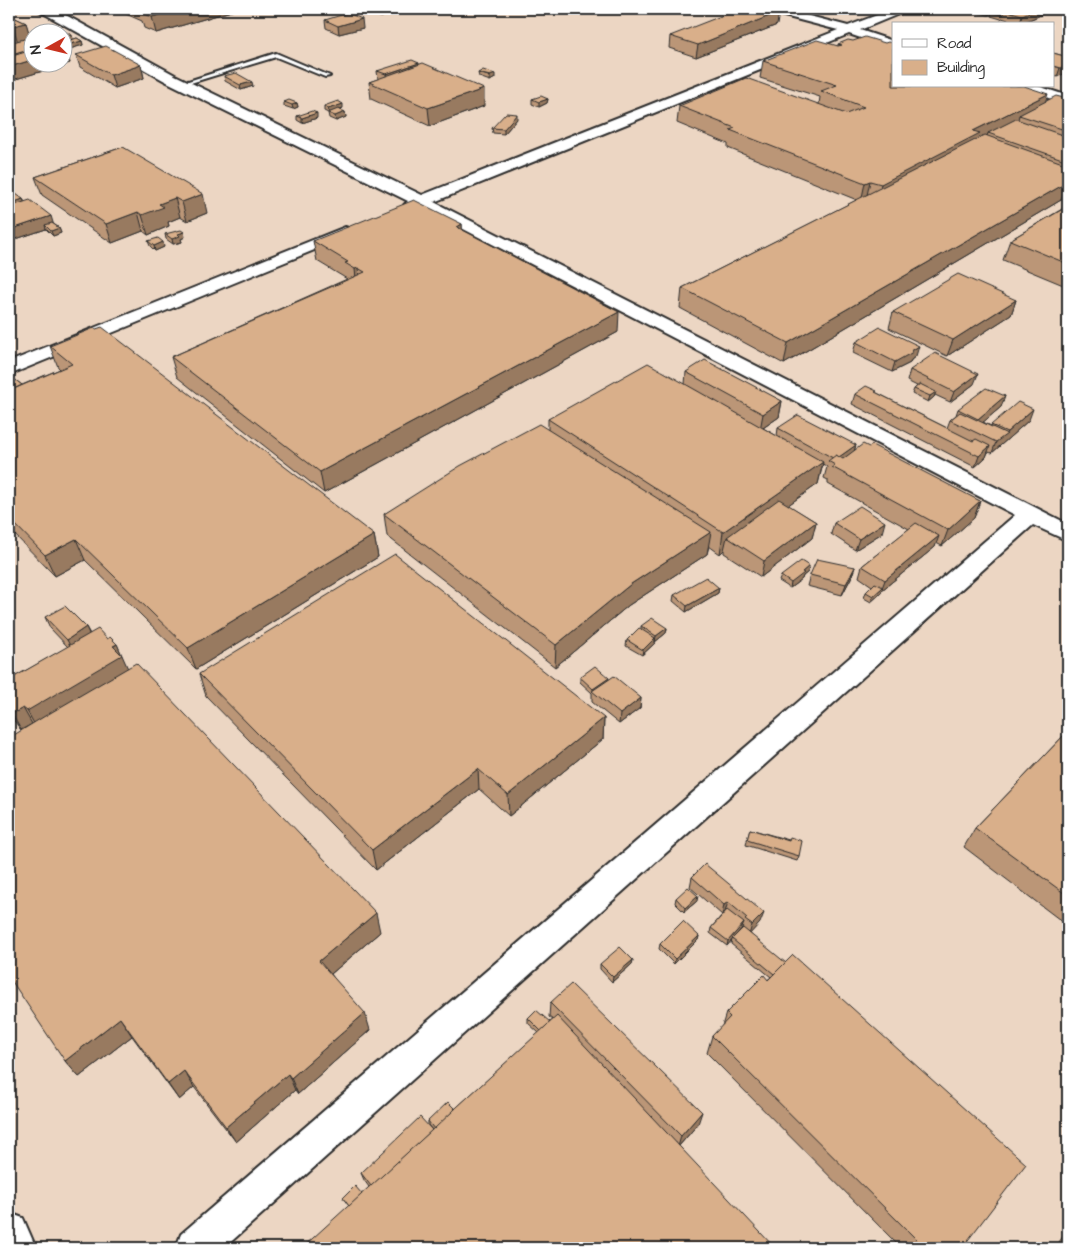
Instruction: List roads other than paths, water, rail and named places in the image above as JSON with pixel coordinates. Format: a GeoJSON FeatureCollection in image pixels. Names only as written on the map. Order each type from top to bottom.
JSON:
{"type":"FeatureCollection","features":[{"type":"Feature","properties":{"kind":"street"},"geometry":{"type":"LineString","coordinates":[[42,9],[58,15],[182,84],[420,201],[1068,533]]}},
{"type":"Feature","properties":{"kind":"street"},"geometry":{"type":"LineString","coordinates":[[769,9],[892,45]]}},
{"type":"Feature","properties":{"kind":"street"},"geometry":{"type":"LineString","coordinates":[[402,209],[902,9]]}},
{"type":"Feature","properties":{"kind":"street"},"geometry":{"type":"LineString","coordinates":[[1030,88],[1068,100]]}},
{"type":"Feature","properties":{"kind":"street"},"geometry":{"type":"LineString","coordinates":[[9,369],[356,227]]}},
{"type":"Feature","properties":{"kind":"street"},"geometry":{"type":"LineString","coordinates":[[196,1248],[1031,514]]}},
{"type":"Feature","properties":{"kind":"street"},"geometry":{"type":"LineString","coordinates":[[9,1232],[17,1248]]}},
{"type":"Feature","properties":{"kind":"lane"},"geometry":{"type":"LineString","coordinates":[[182,84],[276,55],[327,76]]}}]}
